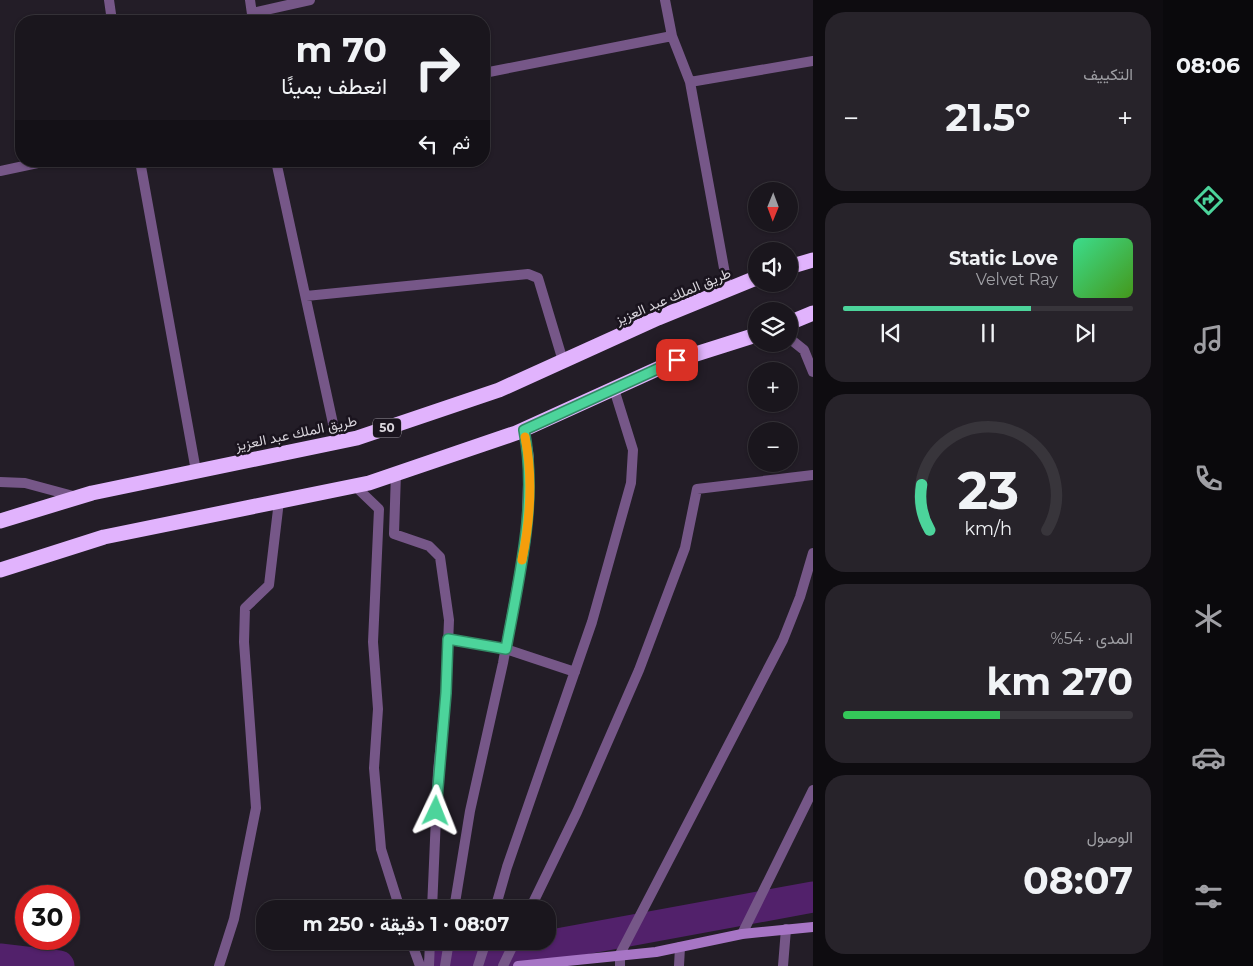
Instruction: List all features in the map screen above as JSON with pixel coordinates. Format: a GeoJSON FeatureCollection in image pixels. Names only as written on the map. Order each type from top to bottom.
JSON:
{"type":"FeatureCollection","features":[{"type":"Feature","properties":{"kind":"highway"},"geometry":{"type":"LineString","coordinates":[[798,264],[813,260]]}},
{"type":"Feature","properties":{"kind":"highway","name":"طريق الملك عبد العزيز"},"geometry":{"type":"LineString","coordinates":[[0,521],[77,498],[357,438],[499,390],[748,281]]}},
{"type":"Feature","properties":{"kind":"highway"},"geometry":{"type":"LineString","coordinates":[[798,319],[813,313]]}},
{"type":"Feature","properties":{"kind":"highway"},"geometry":{"type":"LineString","coordinates":[[0,570],[104,537],[355,486],[524,430],[677,360],[748,337]]}},
{"type":"Feature","properties":{"kind":"street"},"geometry":{"type":"LineString","coordinates":[[109,0],[111,15]]}},
{"type":"Feature","properties":{"kind":"street"},"geometry":{"type":"LineString","coordinates":[[250,0],[252,15]]}},
{"type":"Feature","properties":{"kind":"street"},"geometry":{"type":"LineString","coordinates":[[259,15],[310,0]]}},
{"type":"Feature","properties":{"kind":"street"},"geometry":{"type":"LineString","coordinates":[[665,0],[672,36],[690,82],[728,290]]}},
{"type":"Feature","properties":{"kind":"street"},"geometry":{"type":"LineString","coordinates":[[490,72],[672,36]]}},
{"type":"Feature","properties":{"kind":"street"},"geometry":{"type":"LineString","coordinates":[[690,82],[813,61]]}},
{"type":"Feature","properties":{"kind":"street"},"geometry":{"type":"LineString","coordinates":[[0,171],[19,167]]}},
{"type":"Feature","properties":{"kind":"street"},"geometry":{"type":"LineString","coordinates":[[141,167],[196,471]]}},
{"type":"Feature","properties":{"kind":"street"},"geometry":{"type":"LineString","coordinates":[[277,167],[337,442]]}},
{"type":"Feature","properties":{"kind":"street"},"geometry":{"type":"LineString","coordinates":[[306,296],[528,274],[538,278],[563,361]]}},
{"type":"Feature","properties":{"kind":"street"},"geometry":{"type":"LineString","coordinates":[[798,345],[804,350],[813,372]]}},
{"type":"Feature","properties":{"kind":"street"},"geometry":{"type":"LineString","coordinates":[[498,900],[507,867],[592,622],[631,482],[633,450],[614,389]]}},
{"type":"Feature","properties":{"kind":"street"},"geometry":{"type":"LineString","coordinates":[[455,900],[470,811],[506,649],[526,538],[529,457],[524,430]]}},
{"type":"Feature","properties":{"kind":"street"},"geometry":{"type":"LineString","coordinates":[[396,473],[394,534],[429,546],[440,558],[449,620],[446,693],[438,772],[432,900]]}},
{"type":"Feature","properties":{"kind":"street"},"geometry":{"type":"LineString","coordinates":[[534,900],[577,812],[639,670],[685,548],[697,489],[813,475]]}},
{"type":"Feature","properties":{"kind":"street"},"geometry":{"type":"LineString","coordinates":[[0,482],[26,483],[77,498]]}},
{"type":"Feature","properties":{"kind":"street"},"geometry":{"type":"LineString","coordinates":[[355,486],[379,509],[373,642],[378,709],[374,768],[382,849],[397,900]]}},
{"type":"Feature","properties":{"kind":"street"},"geometry":{"type":"LineString","coordinates":[[218,966],[234,920],[256,808],[244,642],[245,608],[268,585],[279,501]]}},
{"type":"Feature","properties":{"kind":"street"},"geometry":{"type":"LineString","coordinates":[[620,966],[620,954],[783,640],[800,597],[813,553]]}},
{"type":"Feature","properties":{"kind":"street"},"geometry":{"type":"LineString","coordinates":[[448,639],[506,649],[574,672]]}},
{"type":"Feature","properties":{"kind":"street"},"geometry":{"type":"LineString","coordinates":[[742,934],[813,790]]}},
{"type":"Feature","properties":{"kind":"street"},"geometry":{"type":"LineString","coordinates":[[518,966],[620,954],[656,952],[742,934],[813,926]]}},
{"type":"Feature","properties":{"kind":"street"},"geometry":{"type":"LineString","coordinates":[[783,966],[786,929]]}},
{"type":"Feature","properties":{"kind":"street"},"geometry":{"type":"LineString","coordinates":[[679,966],[680,947]]}},
{"type":"Feature","properties":{"kind":"street"},"geometry":{"type":"LineString","coordinates":[[414,950],[420,966]]}},
{"type":"Feature","properties":{"kind":"street"},"geometry":{"type":"LineString","coordinates":[[429,966],[430,950]]}},
{"type":"Feature","properties":{"kind":"street"},"geometry":{"type":"LineString","coordinates":[[445,966],[448,950]]}},
{"type":"Feature","properties":{"kind":"street"},"geometry":{"type":"LineString","coordinates":[[478,966],[483,950]]}},
{"type":"Feature","properties":{"kind":"street"},"geometry":{"type":"LineString","coordinates":[[502,966],[510,950]]}},
{"type":"Feature","properties":{"kind":"waterway"},"geometry":{"type":"LineString","coordinates":[[438,966],[813,897]]}},
{"type":"Feature","properties":{"kind":"waterway"},"geometry":{"type":"LineString","coordinates":[[0,959],[59,966]]}},
{"type":"Feature","properties":{"kind":"slow traffic"},"geometry":{"type":"LineString","coordinates":[[522,560],[526,538],[529,457],[525,437]]}},
{"type":"Feature","properties":{"kind":"route"},"geometry":{"type":"LineString","coordinates":[[436,811],[446,693],[448,639],[506,649],[526,538],[529,457],[524,430],[677,360]]}}]}
